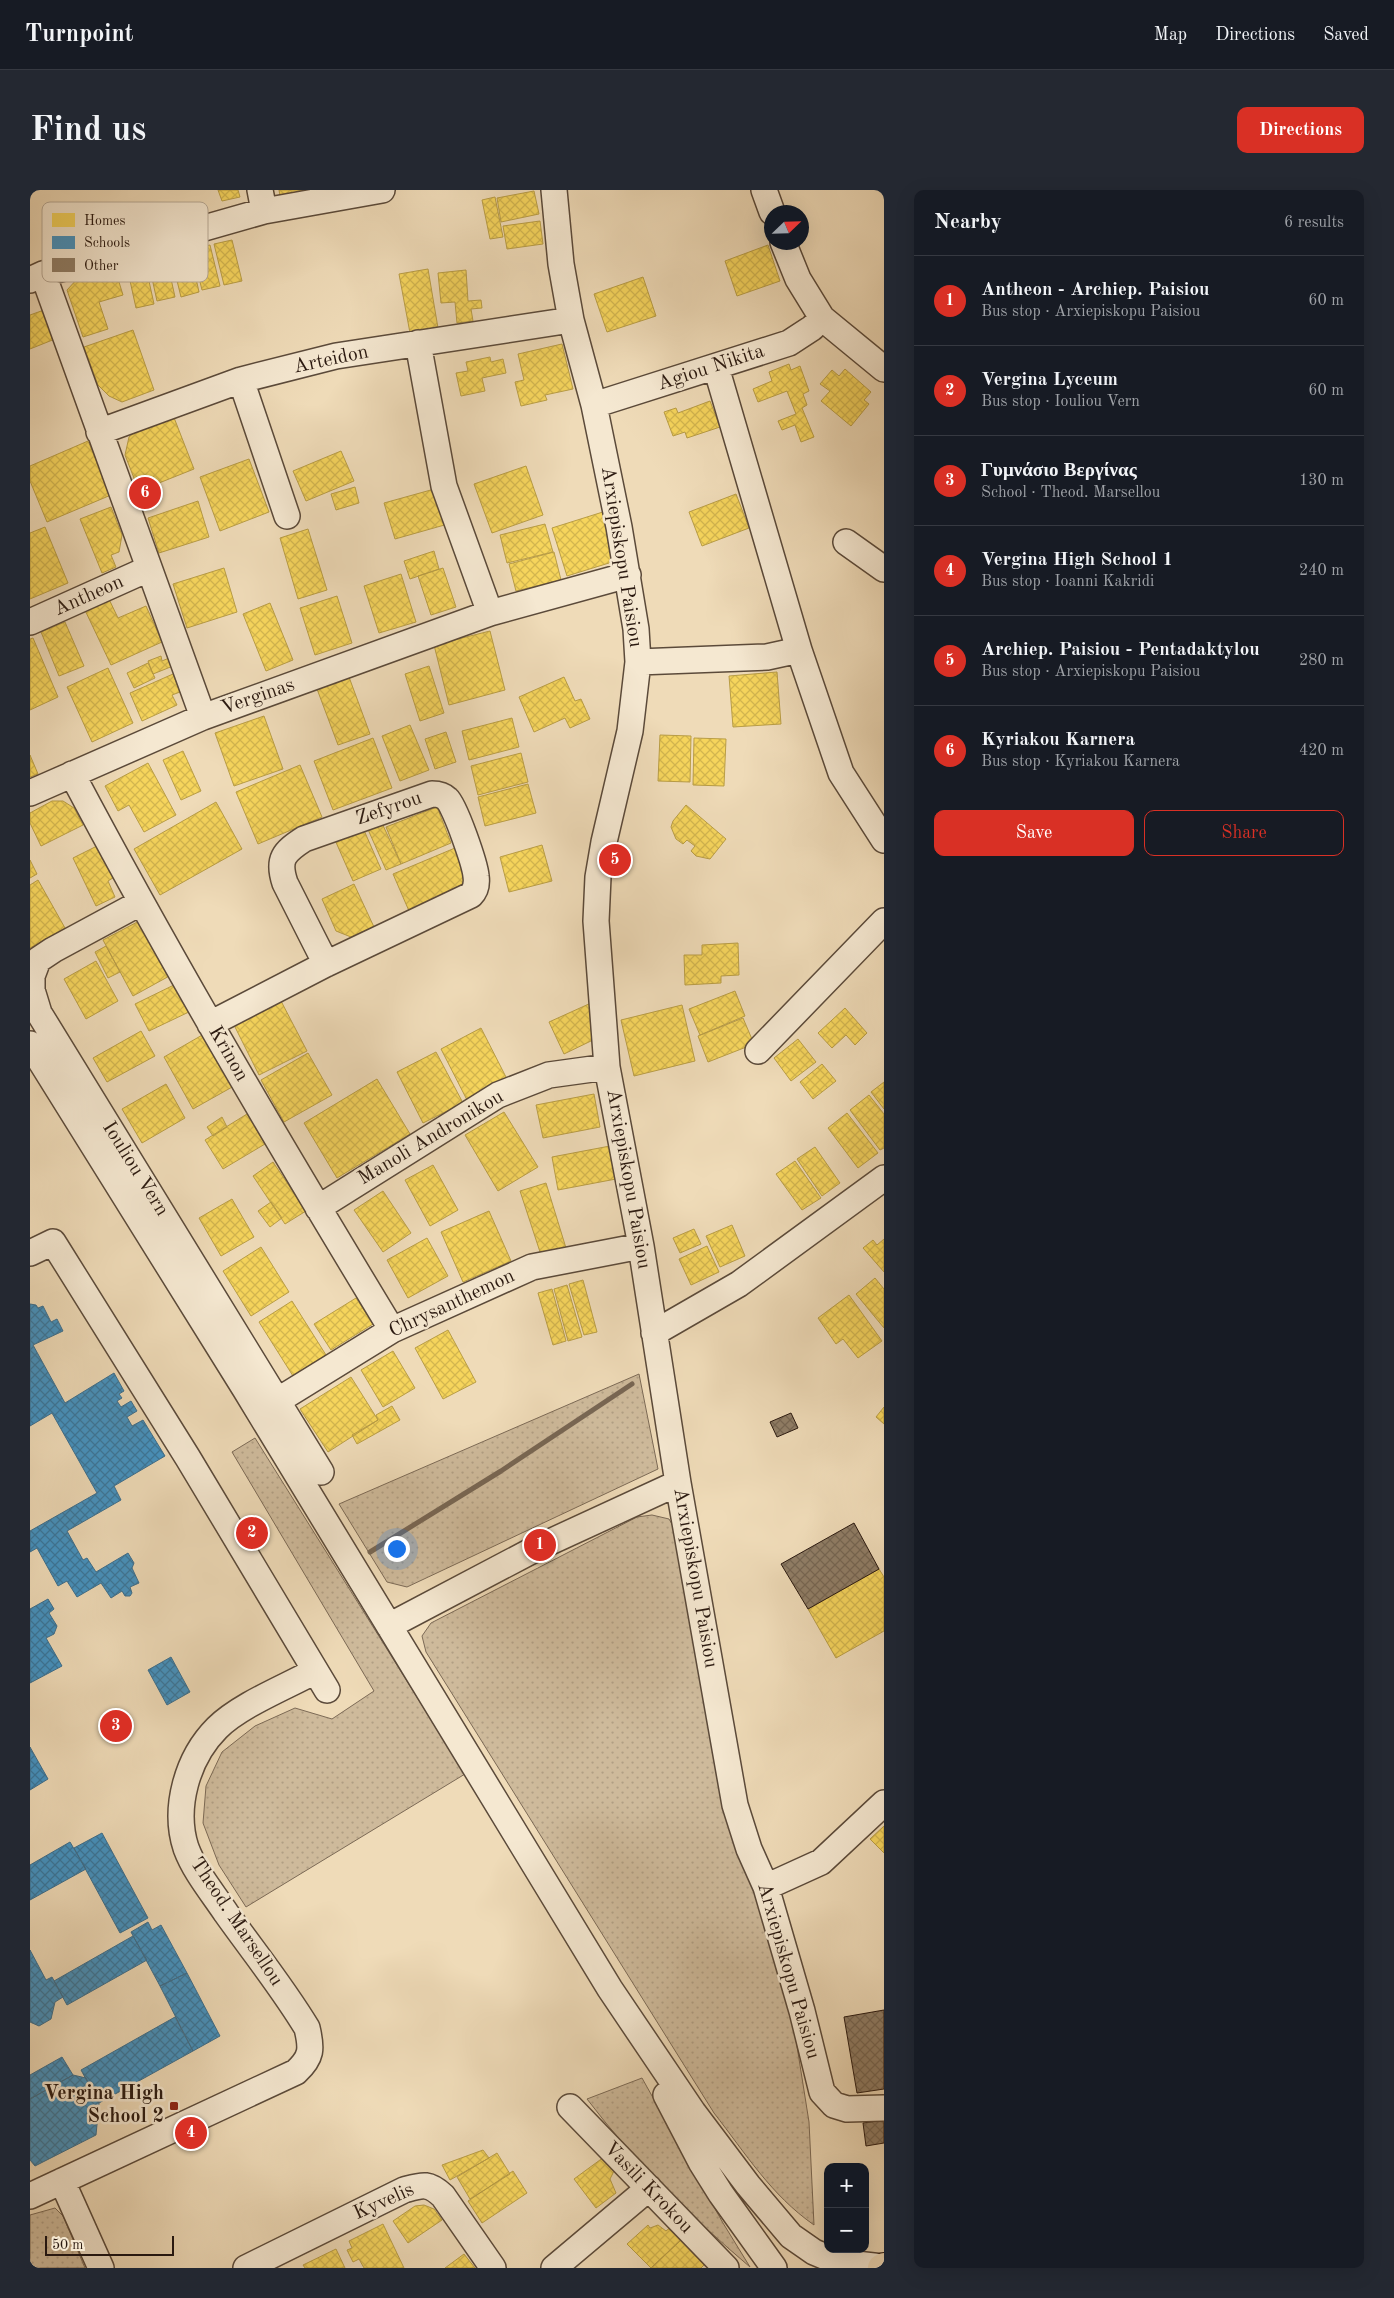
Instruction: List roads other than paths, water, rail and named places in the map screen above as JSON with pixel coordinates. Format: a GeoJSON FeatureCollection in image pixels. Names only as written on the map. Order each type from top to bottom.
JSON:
{"type":"FeatureCollection","features":[{"type":"Feature","properties":{"kind":"street"},"geometry":{"type":"LineString","coordinates":[[208,219],[262,201],[382,190]]}},
{"type":"Feature","properties":{"kind":"street","name":"Arxiepiskopu Paisiou"},"geometry":{"type":"LineString","coordinates":[[554,190],[561,264],[571,320],[594,405],[628,574],[636,629],[638,662],[630,731],[604,842],[598,877],[596,921],[607,1067],[641,1246],[678,1483],[735,1805],[749,1849],[766,1887],[822,2092],[834,2106],[847,2109],[884,2108]]}},
{"type":"Feature","properties":{"kind":"street"},"geometry":{"type":"LineString","coordinates":[[764,190],[769,205]]}},
{"type":"Feature","properties":{"kind":"street"},"geometry":{"type":"LineString","coordinates":[[786,250],[798,279],[822,318],[884,369]]}},
{"type":"Feature","properties":{"kind":"street"},"geometry":{"type":"LineString","coordinates":[[37,277],[99,432],[203,717]]}},
{"type":"Feature","properties":{"kind":"street","name":"Agiou Nikita"},"geometry":{"type":"LineString","coordinates":[[594,405],[789,343],[808,332],[822,318]]}},
{"type":"Feature","properties":{"kind":"street","name":"Arteidon"},"geometry":{"type":"LineString","coordinates":[[99,432],[240,380],[336,356],[571,320]]}},
{"type":"Feature","properties":{"kind":"street"},"geometry":{"type":"LineString","coordinates":[[418,344],[444,486],[490,613]]}},
{"type":"Feature","properties":{"kind":"street"},"geometry":{"type":"LineString","coordinates":[[716,367],[799,650],[840,772],[884,840]]}},
{"type":"Feature","properties":{"kind":"street"},"geometry":{"type":"LineString","coordinates":[[240,380],[287,516]]}},
{"type":"Feature","properties":{"kind":"street"},"geometry":{"type":"LineString","coordinates":[[846,542],[884,569]]}},
{"type":"Feature","properties":{"kind":"street","name":"Antheon"},"geometry":{"type":"LineString","coordinates":[[30,622],[148,570]]}},
{"type":"Feature","properties":{"kind":"street","name":"Verginas"},"geometry":{"type":"LineString","coordinates":[[30,793],[203,717],[490,613],[628,574]]}},
{"type":"Feature","properties":{"kind":"street"},"geometry":{"type":"LineString","coordinates":[[638,662],[767,657],[799,650]]}},
{"type":"Feature","properties":{"kind":"street","name":"Krinon"},"geometry":{"type":"LineString","coordinates":[[72,774],[140,903],[318,1208],[392,1330]]}},
{"type":"Feature","properties":{"kind":"street","name":"Zefyrou"},"geometry":{"type":"LineString","coordinates":[[210,1024],[326,964],[466,898],[475,891],[476,876],[457,816],[448,799],[441,795],[432,794],[304,839],[290,848],[282,859],[281,870],[285,884],[326,964]]}},
{"type":"Feature","properties":{"kind":"street","name":"Iouliou Vern"},"geometry":{"type":"LineString","coordinates":[[140,903],[38,960],[32,976],[32,990],[39,1013],[321,1472]]}},
{"type":"Feature","properties":{"kind":"street"},"geometry":{"type":"LineString","coordinates":[[758,1051],[884,921]]}},
{"type":"Feature","properties":{"kind":"street"},"geometry":{"type":"LineString","coordinates":[[30,1044],[245,1389],[610,1989],[699,2119],[748,2185],[792,2236],[814,2252],[838,2262],[883,2267]]}},
{"type":"Feature","properties":{"kind":"street","name":"Manoli Andronikou"},"geometry":{"type":"LineString","coordinates":[[318,1208],[498,1095],[549,1075],[607,1067]]}},
{"type":"Feature","properties":{"kind":"street"},"geometry":{"type":"LineString","coordinates":[[654,1332],[739,1284],[884,1178]]}},
{"type":"Feature","properties":{"kind":"street","name":"Theod. Marsellou"},"geometry":{"type":"LineString","coordinates":[[30,1253],[53,1242],[188,1458],[321,1680],[236,1713],[217,1728],[198,1754],[188,1776],[181,1820],[183,1836],[193,1863],[307,2028],[310,2053],[306,2062],[296,2072],[62,2181]]}},
{"type":"Feature","properties":{"kind":"street","name":"Chrysanthemon"},"geometry":{"type":"LineString","coordinates":[[278,1401],[392,1330],[532,1267],[641,1246]]}},
{"type":"Feature","properties":{"kind":"street"},"geometry":{"type":"LineString","coordinates":[[389,1626],[537,1548],[678,1483]]}},
{"type":"Feature","properties":{"kind":"street"},"geometry":{"type":"LineString","coordinates":[[766,1887],[821,1862],[884,1803]]}},
{"type":"Feature","properties":{"kind":"street"},"geometry":{"type":"LineString","coordinates":[[610,1989],[701,2162],[721,2194],[774,2268]]}},
{"type":"Feature","properties":{"kind":"street","name":"Vasili Krokou"},"geometry":{"type":"LineString","coordinates":[[570,2108],[726,2268]]}},
{"type":"Feature","properties":{"kind":"street"},"geometry":{"type":"LineString","coordinates":[[30,2196],[62,2181],[101,2268]]}},
{"type":"Feature","properties":{"kind":"street","name":"Kyvelis"},"geometry":{"type":"LineString","coordinates":[[246,2268],[404,2190],[422,2185],[434,2188],[444,2196],[493,2268]]}},
{"type":"Feature","properties":{"kind":"street"},"geometry":{"type":"LineString","coordinates":[[554,2268],[649,2188]]}},
{"type":"Feature","properties":{"kind":"waterway"},"geometry":{"type":"LineString","coordinates":[[370,1552],[501,1471],[632,1384]]}},
{"type":"Feature","properties":{"kind":"place","name":"Kyriakou Karnera"},"geometry":{"type":"Point","coordinates":[145,493]}},
{"type":"Feature","properties":{"kind":"place","name":"Archiep. Paisiou - Pentadaktylou"},"geometry":{"type":"Point","coordinates":[615,860]}},
{"type":"Feature","properties":{"kind":"place","name":"Vergina Lyceum"},"geometry":{"type":"Point","coordinates":[252,1533]}},
{"type":"Feature","properties":{"kind":"place","name":"Antheon - Archiep. Paisiou"},"geometry":{"type":"Point","coordinates":[540,1545]}},
{"type":"Feature","properties":{"kind":"place","name":"Γυμνάσιο Βεργίνας"},"geometry":{"type":"Point","coordinates":[116,1726]}},
{"type":"Feature","properties":{"kind":"place","name":"Vergina High School 2"},"geometry":{"type":"Point","coordinates":[174,2106]}},
{"type":"Feature","properties":{"kind":"place","name":"Vergina High School 1"},"geometry":{"type":"Point","coordinates":[191,2133]}}]}
